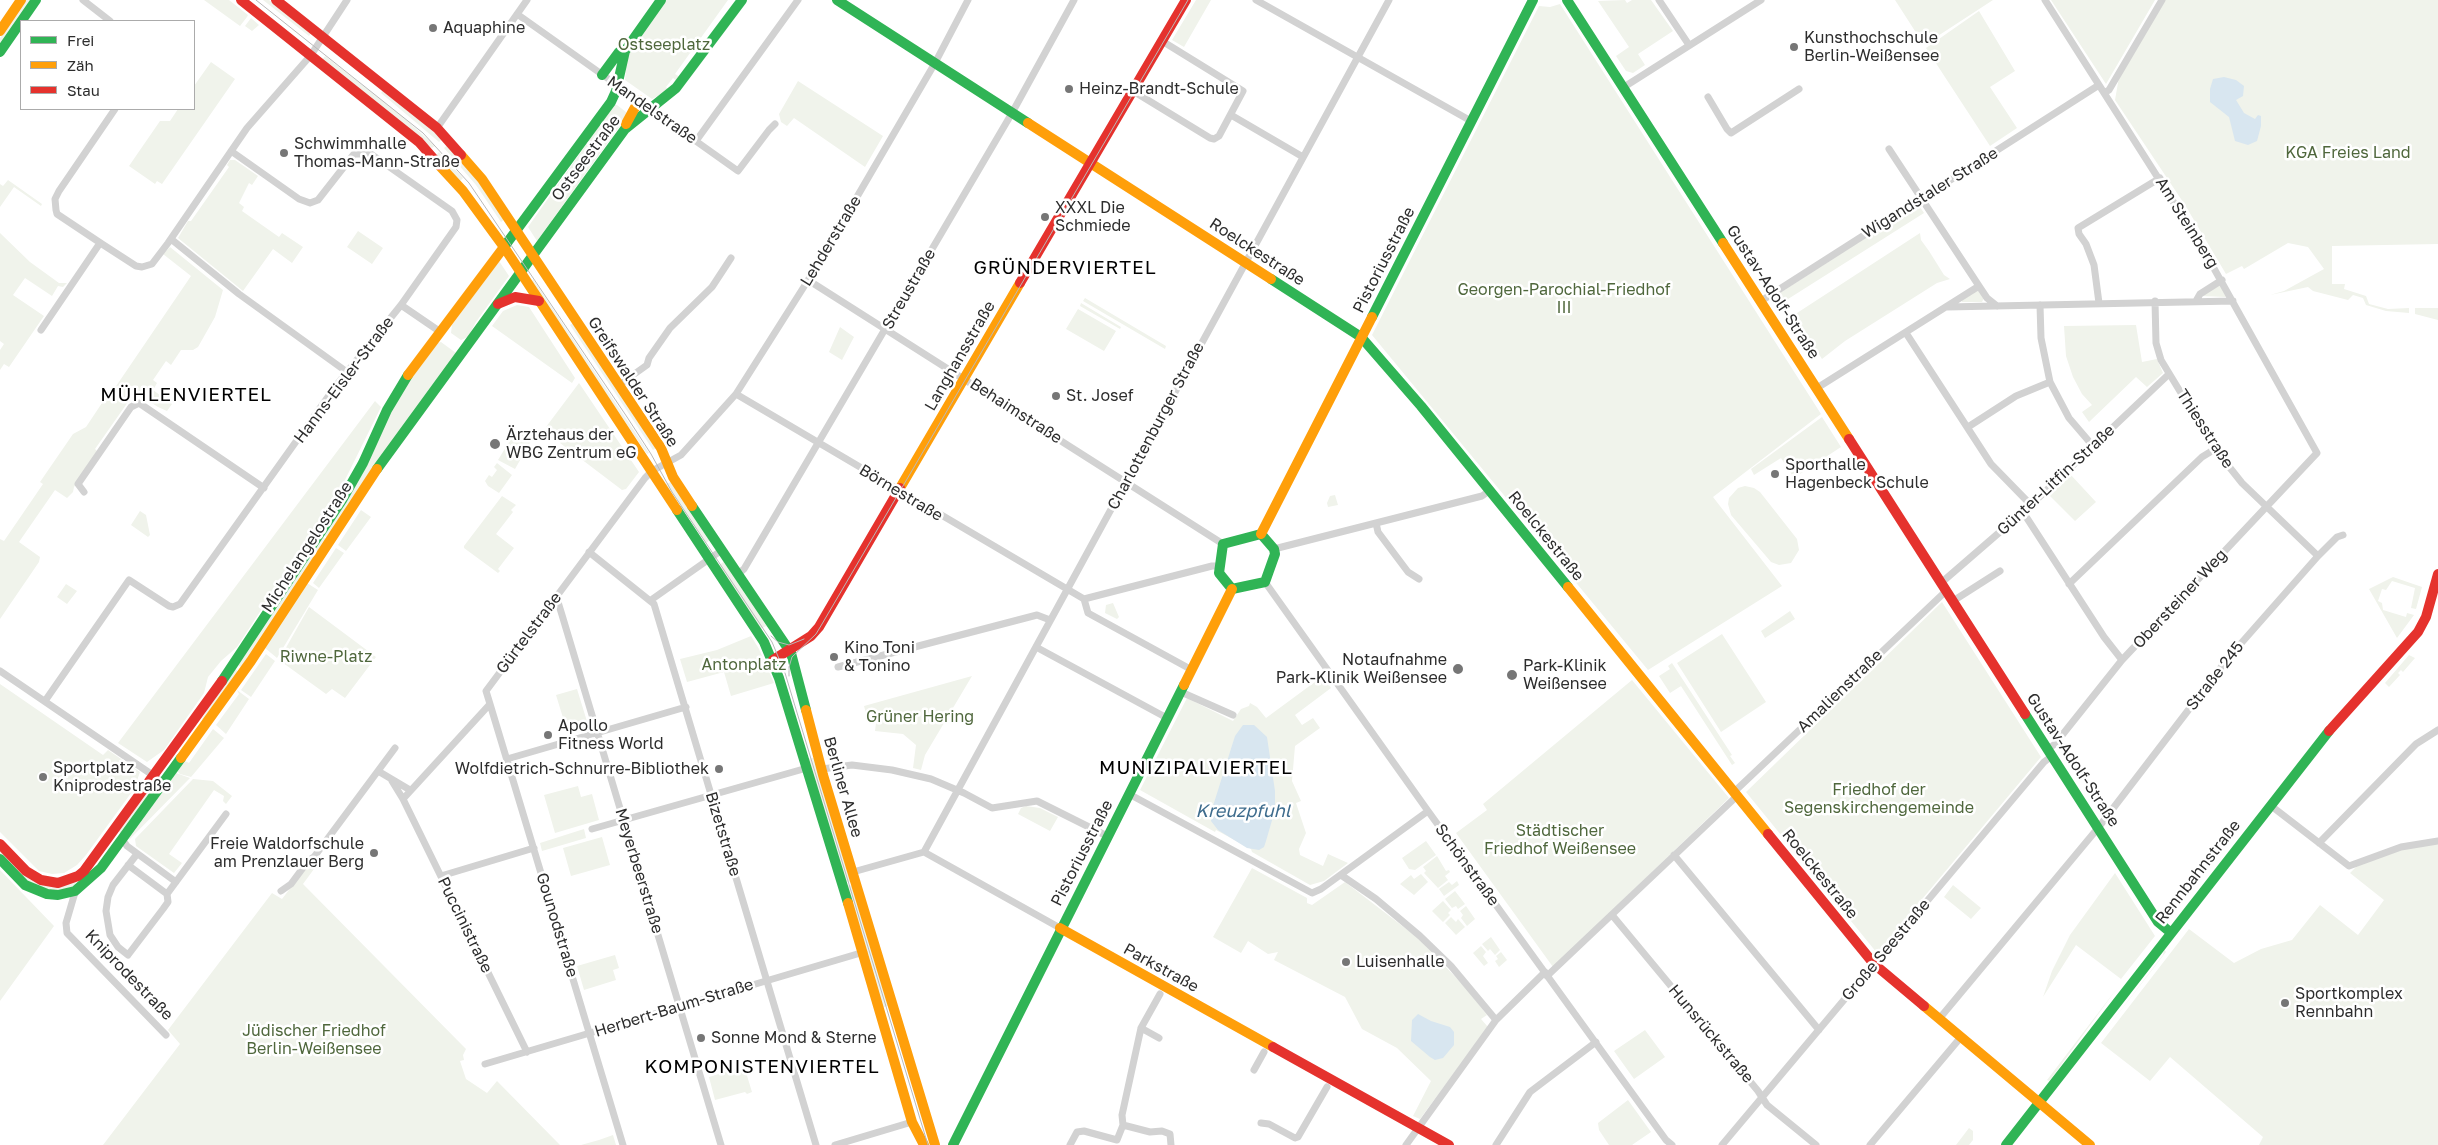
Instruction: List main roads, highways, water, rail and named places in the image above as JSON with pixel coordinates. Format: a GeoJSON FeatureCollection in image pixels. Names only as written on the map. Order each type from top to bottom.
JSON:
{"type":"FeatureCollection","features":[{"type":"Feature","properties":{"kind":"main road"},"geometry":{"type":"LineString","coordinates":[[0,31],[21,0]]}},
{"type":"Feature","properties":{"kind":"main road"},"geometry":{"type":"LineString","coordinates":[[22,20],[36,0]]}},
{"type":"Feature","properties":{"kind":"main road","name":"Greifswalder Straße"},"geometry":{"type":"LineString","coordinates":[[242,0],[419,142],[463,191],[504,247],[652,471]]}},
{"type":"Feature","properties":{"kind":"main road","name":"Greifswalder Straße"},"geometry":{"type":"LineString","coordinates":[[276,0],[437,128],[482,179],[661,448],[667,463]]}},
{"type":"Feature","properties":{"kind":"main road","name":"Ostseestraße"},"geometry":{"type":"LineString","coordinates":[[504,247],[611,102],[617,86],[625,51],[661,0]]}},
{"type":"Feature","properties":{"kind":"main road","name":"Ostseestraße"},"geometry":{"type":"LineString","coordinates":[[520,273],[625,129],[676,88],[742,0]]}},
{"type":"Feature","properties":{"kind":"main road","name":"Langhansstraße"},"geometry":{"type":"LineString","coordinates":[[773,660],[816,631],[1186,0]]}},
{"type":"Feature","properties":{"kind":"main road","name":"Pistoriusstraße"},"geometry":{"type":"LineString","coordinates":[[1261,534],[1533,0]]}},
{"type":"Feature","properties":{"kind":"main road","name":"Gustav-Adolf-Straße"},"geometry":{"type":"LineString","coordinates":[[1567,0],[2158,922],[2170,932]]}},
{"type":"Feature","properties":{"kind":"main road","name":"Roelckestraße"},"geometry":{"type":"LineString","coordinates":[[841,1],[898,40],[1361,338],[1489,490],[1874,964],[2090,1145]]}},
{"type":"Feature","properties":{"kind":"main road"},"geometry":{"type":"LineString","coordinates":[[0,52],[20,23]]}},
{"type":"Feature","properties":{"kind":"main road"},"geometry":{"type":"LineString","coordinates":[[602,75],[619,52],[625,51]]}},
{"type":"Feature","properties":{"kind":"main road"},"geometry":{"type":"LineString","coordinates":[[625,129],[627,120],[639,100]]}},
{"type":"Feature","properties":{"kind":"main road","name":"Michelangelostraße"},"geometry":{"type":"LineString","coordinates":[[0,844],[36,878],[58,882],[78,876],[97,855],[236,662],[342,500],[363,463],[394,397],[439,332],[504,247]]}},
{"type":"Feature","properties":{"kind":"main road","name":"Michelangelostraße"},"geometry":{"type":"LineString","coordinates":[[0,859],[25,885],[42,893],[58,895],[75,891],[101,868],[251,661],[370,479],[520,273]]}},
{"type":"Feature","properties":{"kind":"main road"},"geometry":{"type":"LineString","coordinates":[[497,305],[515,297],[539,301]]}},
{"type":"Feature","properties":{"kind":"main road","name":"Berliner Allee"},"geometry":{"type":"LineString","coordinates":[[667,463],[673,476],[788,650],[795,666],[822,769],[935,1145]]}},
{"type":"Feature","properties":{"kind":"main road","name":"Berliner Allee"},"geometry":{"type":"LineString","coordinates":[[652,471],[764,642],[773,660],[864,952],[912,1122],[924,1145]]}},
{"type":"Feature","properties":{"kind":"main road"},"geometry":{"type":"LineString","coordinates":[[1261,534],[1274,549],[1275,554],[1265,582],[1232,589],[1221,578],[1220,566],[1223,544],[1261,534]]}},
{"type":"Feature","properties":{"kind":"main road"},"geometry":{"type":"LineString","coordinates":[[2436,586],[2438,574]]}},
{"type":"Feature","properties":{"kind":"main road","name":"Rennbahnstraße"},"geometry":{"type":"LineString","coordinates":[[2006,1145],[2319,743],[2423,624],[2436,586]]}},
{"type":"Feature","properties":{"kind":"main road","name":"Pistoriusstraße"},"geometry":{"type":"LineString","coordinates":[[953,1145],[1060,928],[1232,589]]}},
{"type":"Feature","properties":{"kind":"main road","name":"Parkstraße"},"geometry":{"type":"LineString","coordinates":[[1060,928],[1449,1145]]}},
{"type":"Feature","properties":{"kind":"main road","name":"Pistoriusstraße"},"geometry":{"type":"LineString","coordinates":[[945,1145],[959,1130]]}},
{"type":"Feature","properties":{"kind":"water"},"geometry":{"type":"Polygon","coordinates":[[[2224,77],[2236,80],[2244,86],[2243,96],[2236,100],[2244,113],[2255,119],[2258,115],[2261,116],[2261,126],[2257,141],[2248,145],[2235,141],[2229,117],[2210,102],[2210,89],[2213,79],[2224,77]]]}},
{"type":"Feature","properties":{"kind":"water","name":"Kreuzpfuhl"},"geometry":{"type":"Polygon","coordinates":[[[1243,725],[1254,725],[1267,737],[1275,791],[1275,810],[1264,847],[1259,850],[1247,848],[1218,830],[1211,821],[1213,806],[1235,736],[1243,725]]]}},
{"type":"Feature","properties":{"kind":"water"},"geometry":{"type":"Polygon","coordinates":[[[1418,1014],[1431,1021],[1450,1027],[1454,1032],[1454,1045],[1443,1058],[1435,1060],[1411,1041],[1412,1020],[1418,1014]]]}},
{"type":"Feature","properties":{"kind":"tram line"},"geometry":{"type":"LineString","coordinates":[[256,0],[423,133],[469,183],[627,417],[651,454],[672,492],[772,642],[785,673],[928,1145]]}},
{"type":"Feature","properties":{"kind":"tram line"},"geometry":{"type":"LineString","coordinates":[[789,676],[792,657],[816,634],[1188,0]]}},
{"type":"Feature","properties":{"kind":"tram line"},"geometry":{"type":"LineString","coordinates":[[771,636],[778,642],[789,645],[804,639]]}},
{"type":"Feature","properties":{"kind":"place","name":"Aquaphine"},"geometry":{"type":"Point","coordinates":[433,28]}},
{"type":"Feature","properties":{"kind":"place","name":"Kunsthochschule Berlin-Weißensee"},"geometry":{"type":"Point","coordinates":[1794,47]}},
{"type":"Feature","properties":{"kind":"place","name":"Heinz-Brandt-Schule"},"geometry":{"type":"Point","coordinates":[1069,89]}},
{"type":"Feature","properties":{"kind":"place","name":"Schwimmhalle Thomas-Mann-Straße"},"geometry":{"type":"Point","coordinates":[284,153]}},
{"type":"Feature","properties":{"kind":"place","name":"XXXL Die Schmiede"},"geometry":{"type":"Point","coordinates":[1045,217]}},
{"type":"Feature","properties":{"kind":"place","name":"St. Josef"},"geometry":{"type":"Point","coordinates":[1056,396]}},
{"type":"Feature","properties":{"kind":"place","name":"Ärztehaus der WBG Zentrum eG"},"geometry":{"type":"Point","coordinates":[495,444]}},
{"type":"Feature","properties":{"kind":"place","name":"Sporthalle Hagenbeck Schule"},"geometry":{"type":"Point","coordinates":[1775,474]}},
{"type":"Feature","properties":{"kind":"place","name":"Kino Toni & Tonino"},"geometry":{"type":"Point","coordinates":[834,657]}},
{"type":"Feature","properties":{"kind":"place","name":"Notaufnahme Park-Klinik Weißensee"},"geometry":{"type":"Point","coordinates":[1458,669]}},
{"type":"Feature","properties":{"kind":"place","name":"Park-Klinik Weißensee"},"geometry":{"type":"Point","coordinates":[1512,675]}},
{"type":"Feature","properties":{"kind":"place","name":"Apollo Fitness World"},"geometry":{"type":"Point","coordinates":[548,735]}},
{"type":"Feature","properties":{"kind":"place","name":"Wolfdietrich-Schnurre-Bibliothek"},"geometry":{"type":"Point","coordinates":[719,769]}},
{"type":"Feature","properties":{"kind":"place","name":"Sportplatz Kniprodestraße"},"geometry":{"type":"Point","coordinates":[43,777]}},
{"type":"Feature","properties":{"kind":"place","name":"Freie Waldorfschule am Prenzlauer Berg"},"geometry":{"type":"Point","coordinates":[374,853]}},
{"type":"Feature","properties":{"kind":"place","name":"Luisenhalle"},"geometry":{"type":"Point","coordinates":[1346,962]}},
{"type":"Feature","properties":{"kind":"place","name":"Sportkomplex Rennbahn"},"geometry":{"type":"Point","coordinates":[2285,1003]}},
{"type":"Feature","properties":{"kind":"place","name":"Sonne Mond & Sterne"},"geometry":{"type":"Point","coordinates":[701,1038]}},
{"type":"Feature","properties":{"kind":"district","name":"GRÜNDERVIERTEL"},"geometry":{"type":"Point","coordinates":[1065,268]}},
{"type":"Feature","properties":{"kind":"district","name":"MÜHLENVIERTEL"},"geometry":{"type":"Point","coordinates":[186,395]}},
{"type":"Feature","properties":{"kind":"district","name":"MUNIZIPALVIERTEL"},"geometry":{"type":"Point","coordinates":[1196,768]}},
{"type":"Feature","properties":{"kind":"district","name":"KOMPONISTENVIERTEL"},"geometry":{"type":"Point","coordinates":[762,1067]}},
{"type":"Feature","properties":{"kind":"park label","name":"Ostseeplatz"},"geometry":{"type":"Point","coordinates":[664,45]}},
{"type":"Feature","properties":{"kind":"park label","name":"KGA Freies Land"},"geometry":{"type":"Point","coordinates":[2348,153]}},
{"type":"Feature","properties":{"kind":"park label","name":"Georgen-Parochial-Friedhof III"},"geometry":{"type":"Point","coordinates":[1564,299]}},
{"type":"Feature","properties":{"kind":"park label","name":"Riwne-Platz"},"geometry":{"type":"Point","coordinates":[326,657]}},
{"type":"Feature","properties":{"kind":"park label","name":"Antonplatz"},"geometry":{"type":"Point","coordinates":[744,665]}},
{"type":"Feature","properties":{"kind":"park label","name":"Grüner Hering"},"geometry":{"type":"Point","coordinates":[920,717]}},
{"type":"Feature","properties":{"kind":"park label","name":"Friedhof der Segenskirchengemeinde"},"geometry":{"type":"Point","coordinates":[1879,799]}},
{"type":"Feature","properties":{"kind":"park label","name":"Städtischer Friedhof Weißensee"},"geometry":{"type":"Point","coordinates":[1560,840]}},
{"type":"Feature","properties":{"kind":"park label","name":"Jüdischer Friedhof Berlin-Weißensee"},"geometry":{"type":"Point","coordinates":[314,1040]}}]}
